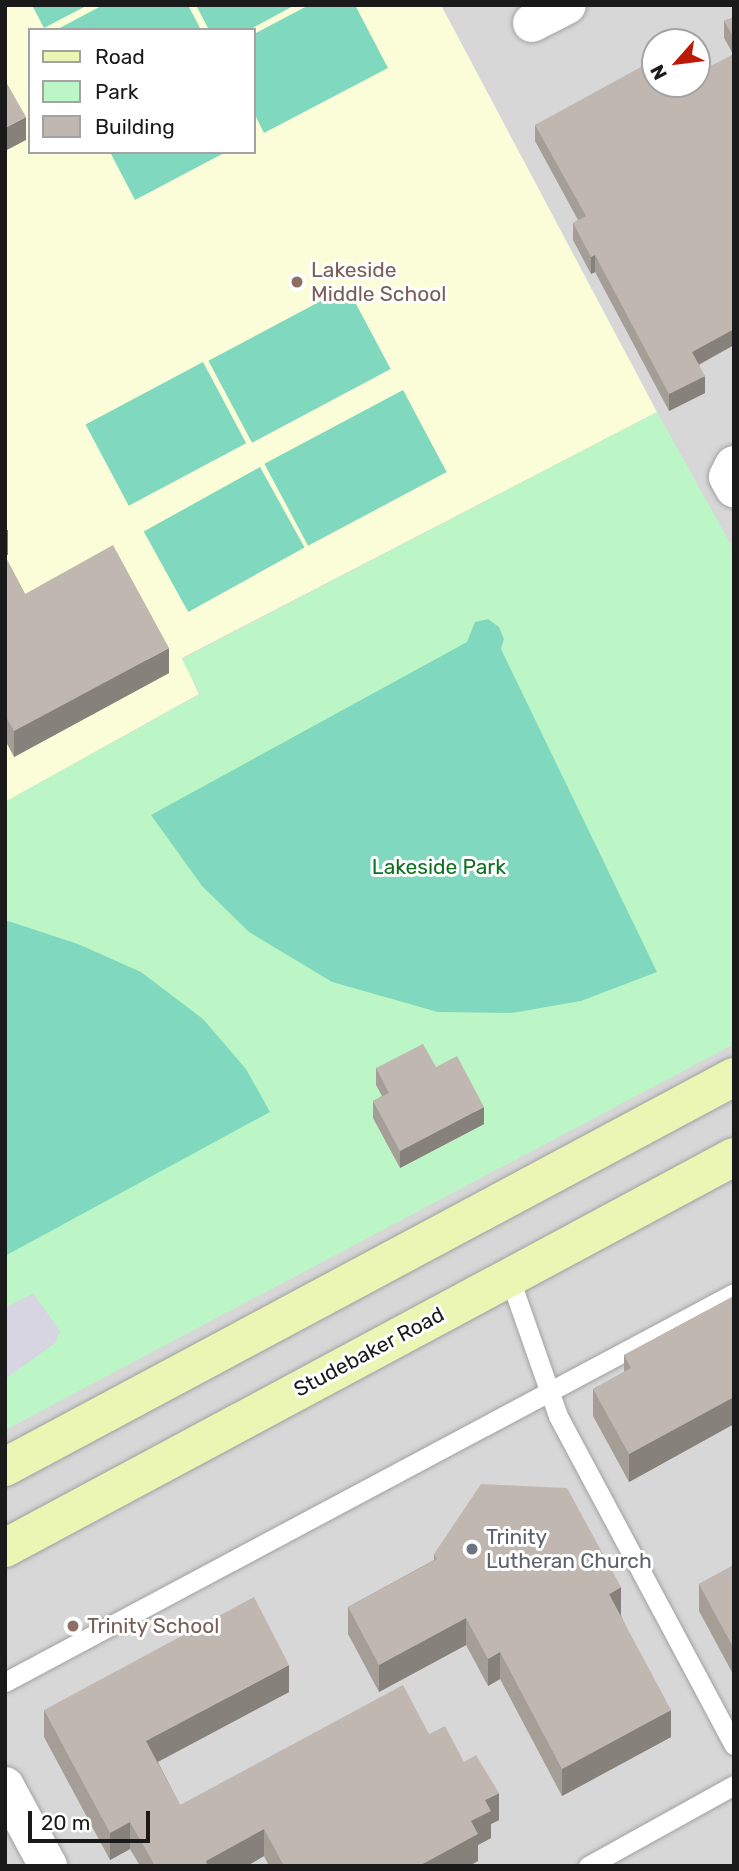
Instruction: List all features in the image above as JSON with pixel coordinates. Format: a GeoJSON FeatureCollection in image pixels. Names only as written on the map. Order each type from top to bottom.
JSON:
{"type":"FeatureCollection","features":[{"type":"Feature","properties":{"kind":"main road"},"geometry":{"type":"LineString","coordinates":[[5,1467],[734,1077]]}},
{"type":"Feature","properties":{"kind":"main road","name":"Studebaker Road"},"geometry":{"type":"LineString","coordinates":[[5,1548],[734,1157]]}},
{"type":"Feature","properties":{"kind":"street"},"geometry":{"type":"LineString","coordinates":[[532,23],[567,5]]}},
{"type":"Feature","properties":{"kind":"street"},"geometry":{"type":"LineString","coordinates":[[734,465],[728,477],[734,488]]}},
{"type":"Feature","properties":{"kind":"street"},"geometry":{"type":"LineString","coordinates":[[5,1786],[43,1864]]}},
{"type":"Feature","properties":{"kind":"lane"},"geometry":{"type":"LineString","coordinates":[[509,1276],[550,1392],[734,1745]]}},
{"type":"Feature","properties":{"kind":"lane"},"geometry":{"type":"LineString","coordinates":[[5,1682],[734,1293]]}},
{"type":"Feature","properties":{"kind":"lane"},"geometry":{"type":"LineString","coordinates":[[588,1866],[734,1785]]}},
{"type":"Feature","properties":{"kind":"shaded area"},"geometry":{"type":"Polygon","coordinates":[[[5,5],[734,5],[734,1866],[5,1866],[5,5]]]}},
{"type":"Feature","properties":{"kind":"shaded area","name":"Lakeside Middle School"},"geometry":{"type":"Polygon","coordinates":[[[5,5],[441,5],[657,412],[182,658],[199,694],[5,802],[5,5]]]}},
{"type":"Feature","properties":{"kind":"shaded area"},"geometry":{"type":"Polygon","coordinates":[[[33,1293],[60,1331],[55,1343],[5,1379],[5,1308],[33,1293]]]}},
{"type":"Feature","properties":{"kind":"green space"},"geometry":{"type":"Polygon","coordinates":[[[32,5],[88,5],[44,28],[32,5]]]}},
{"type":"Feature","properties":{"kind":"green space"},"geometry":{"type":"Polygon","coordinates":[[[103,5],[188,5],[200,28],[60,28],[103,5]]]}},
{"type":"Feature","properties":{"kind":"green space"},"geometry":{"type":"Polygon","coordinates":[[[196,5],[295,5],[253,28],[208,28],[196,5]]]}},
{"type":"Feature","properties":{"kind":"green space"},"geometry":{"type":"Polygon","coordinates":[[[309,5],[355,5],[388,68],[264,133],[256,117],[256,33],[309,5]]]}},
{"type":"Feature","properties":{"kind":"green space"},"geometry":{"type":"Polygon","coordinates":[[[111,154],[222,154],[135,200],[111,154]]]}},
{"type":"Feature","properties":{"kind":"green space"},"geometry":{"type":"Polygon","coordinates":[[[347,287],[391,369],[252,443],[208,361],[347,287]]]}},
{"type":"Feature","properties":{"kind":"green space"},"geometry":{"type":"Polygon","coordinates":[[[203,362],[246,443],[129,506],[86,424],[203,362]]]}},
{"type":"Feature","properties":{"kind":"green space"},"geometry":{"type":"Polygon","coordinates":[[[403,390],[447,472],[308,546],[264,464],[403,390]]]}},
{"type":"Feature","properties":{"kind":"green space","name":"Lakeside Park"},"geometry":{"type":"Polygon","coordinates":[[[657,412],[734,550],[734,1044],[5,1430],[5,802],[200,694],[182,659],[657,412]]]}},
{"type":"Feature","properties":{"kind":"green space"},"geometry":{"type":"Polygon","coordinates":[[[260,467],[305,547],[188,612],[144,531],[260,467]]]}},
{"type":"Feature","properties":{"kind":"green space"},"geometry":{"type":"Polygon","coordinates":[[[488,619],[499,627],[504,639],[501,649],[657,972],[581,1001],[512,1013],[438,1012],[332,982],[249,932],[202,886],[151,815],[467,642],[475,622],[488,619]]]}},
{"type":"Feature","properties":{"kind":"green space"},"geometry":{"type":"Polygon","coordinates":[[[5,920],[78,944],[141,972],[203,1019],[246,1069],[270,1112],[5,1256],[5,920]]]}},
{"type":"Feature","properties":{"kind":"building"},"geometry":{"type":"Polygon","coordinates":[[[734,17],[734,38],[724,21],[734,17]]]}},
{"type":"Feature","properties":{"kind":"building"},"geometry":{"type":"Polygon","coordinates":[[[734,54],[734,329],[692,352],[705,376],[669,394],[595,255],[591,257],[573,223],[586,216],[535,125],[641,67],[641,98],[711,98],[711,66],[734,54]]]}},
{"type":"Feature","properties":{"kind":"building"},"geometry":{"type":"Polygon","coordinates":[[[5,80],[26,117],[5,128],[5,80]]]}},
{"type":"Feature","properties":{"kind":"building"},"geometry":{"type":"Polygon","coordinates":[[[113,545],[169,648],[14,731],[5,715],[5,556],[25,594],[113,545]]]}},
{"type":"Feature","properties":{"kind":"building"},"geometry":{"type":"Polygon","coordinates":[[[423,1044],[436,1067],[457,1056],[484,1107],[400,1151],[373,1101],[389,1093],[376,1068],[423,1044]]]}},
{"type":"Feature","properties":{"kind":"building"},"geometry":{"type":"Polygon","coordinates":[[[734,1296],[734,1397],[629,1454],[593,1389],[631,1368],[624,1355],[734,1296]]]}},
{"type":"Feature","properties":{"kind":"building"},"geometry":{"type":"Polygon","coordinates":[[[481,1484],[567,1488],[621,1587],[609,1594],[671,1710],[562,1769],[500,1652],[488,1659],[466,1618],[379,1665],[348,1607],[437,1559],[434,1554],[481,1484]]]}},
{"type":"Feature","properties":{"kind":"building"},"geometry":{"type":"Polygon","coordinates":[[[734,1565],[734,1649],[699,1584],[734,1565]]]}},
{"type":"Feature","properties":{"kind":"building"},"geometry":{"type":"Polygon","coordinates":[[[254,1597],[289,1665],[146,1741],[180,1805],[403,1685],[429,1734],[445,1726],[464,1762],[476,1755],[499,1793],[485,1800],[491,1811],[471,1821],[478,1834],[419,1866],[284,1866],[264,1829],[206,1861],[208,1866],[155,1866],[130,1822],[110,1833],[44,1710],[254,1597]]]}},
{"type":"Feature","properties":{"kind":"place","name":"Lakeside Middle School"},"geometry":{"type":"Point","coordinates":[297,282]}},
{"type":"Feature","properties":{"kind":"place","name":"Trinity Lutheran Church"},"geometry":{"type":"Point","coordinates":[472,1549]}},
{"type":"Feature","properties":{"kind":"place","name":"Trinity School"},"geometry":{"type":"Point","coordinates":[73,1626]}}]}
